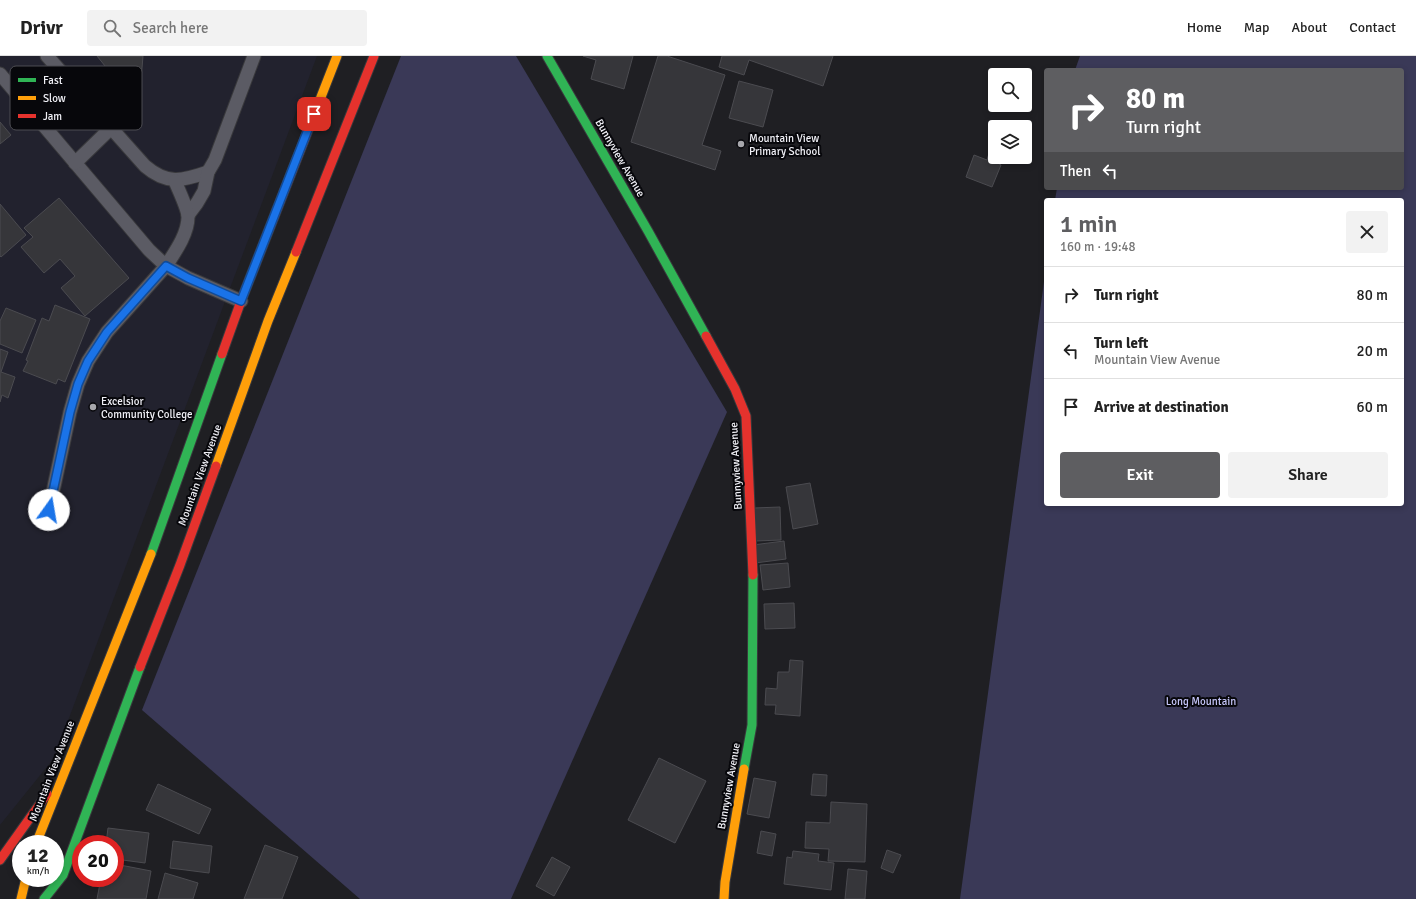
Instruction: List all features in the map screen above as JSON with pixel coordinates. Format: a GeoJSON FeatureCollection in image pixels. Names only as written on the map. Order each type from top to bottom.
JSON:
{"type":"FeatureCollection","features":[{"type":"Feature","properties":{"kind":"main road","name":"Mountain View Avenue"},"geometry":{"type":"LineString","coordinates":[[40,835],[151,553],[241,301],[337,56]]}},
{"type":"Feature","properties":{"kind":"main road","name":"Mountain View Avenue"},"geometry":{"type":"LineString","coordinates":[[44,899],[63,875],[124,708],[188,545],[268,321],[374,56]]}},
{"type":"Feature","properties":{"kind":"main road","name":"Bunnyview Avenue"},"geometry":{"type":"LineString","coordinates":[[547,56],[655,245],[735,390],[746,416],[753,575],[752,725],[724,899]]}},
{"type":"Feature","properties":{"kind":"main road"},"geometry":{"type":"LineString","coordinates":[[0,860],[66,767]]}},
{"type":"Feature","properties":{"kind":"main road"},"geometry":{"type":"LineString","coordinates":[[21,899],[24,887]]}},
{"type":"Feature","properties":{"kind":"lane"},"geometry":{"type":"LineString","coordinates":[[47,56],[56,66]]}},
{"type":"Feature","properties":{"kind":"lane"},"geometry":{"type":"LineString","coordinates":[[188,215],[204,191],[208,172],[215,160],[254,56]]}},
{"type":"Feature","properties":{"kind":"lane"},"geometry":{"type":"LineString","coordinates":[[0,74],[10,86]]}},
{"type":"Feature","properties":{"kind":"lane"},"geometry":{"type":"LineString","coordinates":[[47,130],[149,250],[166,266],[188,278],[241,301]]}},
{"type":"Feature","properties":{"kind":"lane"},"geometry":{"type":"LineString","coordinates":[[75,163],[109,130]]}},
{"type":"Feature","properties":{"kind":"lane"},"geometry":{"type":"LineString","coordinates":[[113,130],[145,166],[165,179],[175,181],[208,172]]}},
{"type":"Feature","properties":{"kind":"lane"},"geometry":{"type":"LineString","coordinates":[[49,510],[72,405],[78,384],[88,361],[107,332],[166,266],[186,230],[188,215],[175,181]]}},
{"type":"Feature","properties":{"kind":"shaded area","name":"Excelsior Community College"},"geometry":{"type":"Polygon","coordinates":[[[0,56],[317,56],[54,758],[0,825],[0,56]]]}},
{"type":"Feature","properties":{"kind":"green space"},"geometry":{"type":"Polygon","coordinates":[[[401,56],[516,56],[727,412],[511,899],[360,899],[142,710],[401,56]]]}},
{"type":"Feature","properties":{"kind":"green space","name":"Long Mountain"},"geometry":{"type":"Polygon","coordinates":[[[1080,56],[1416,56],[1416,899],[960,899],[1044,282],[1044,506],[1404,506],[1404,198],[1055,198],[1057,190],[1404,190],[1404,68],[1076,68],[1080,56]]]}},
{"type":"Feature","properties":{"kind":"building"},"geometry":{"type":"Polygon","coordinates":[[[97,56],[143,56],[142,68],[142,66],[105,66],[97,56]]]}},
{"type":"Feature","properties":{"kind":"building"},"geometry":{"type":"Polygon","coordinates":[[[583,56],[633,56],[624,89],[591,79],[596,60],[583,56]]]}},
{"type":"Feature","properties":{"kind":"building"},"geometry":{"type":"Polygon","coordinates":[[[658,56],[667,56],[725,75],[702,145],[721,151],[715,170],[631,142],[658,56]]]}},
{"type":"Feature","properties":{"kind":"building"},"geometry":{"type":"Polygon","coordinates":[[[722,56],[833,56],[823,86],[749,60],[744,75],[719,67],[722,56]]]}},
{"type":"Feature","properties":{"kind":"building"},"geometry":{"type":"Polygon","coordinates":[[[739,81],[773,90],[763,127],[729,118],[739,81]]]}},
{"type":"Feature","properties":{"kind":"building"},"geometry":{"type":"Polygon","coordinates":[[[0,122],[11,135],[0,144],[0,122]]]}},
{"type":"Feature","properties":{"kind":"building"},"geometry":{"type":"Polygon","coordinates":[[[974,155],[987,160],[988,157],[988,164],[1001,165],[992,187],[966,177],[974,155]]]}},
{"type":"Feature","properties":{"kind":"building"},"geometry":{"type":"Polygon","coordinates":[[[59,198],[129,278],[85,316],[61,288],[75,276],[60,259],[44,273],[21,247],[33,237],[24,228],[59,198]]]}},
{"type":"Feature","properties":{"kind":"building"},"geometry":{"type":"Polygon","coordinates":[[[0,204],[26,235],[1,257],[0,256],[0,204]]]}},
{"type":"Feature","properties":{"kind":"building"},"geometry":{"type":"Polygon","coordinates":[[[55,305],[90,319],[65,382],[58,379],[56,384],[23,371],[28,361],[26,360],[42,318],[49,321],[55,305]]]}},
{"type":"Feature","properties":{"kind":"building"},"geometry":{"type":"Polygon","coordinates":[[[6,308],[36,320],[22,353],[0,344],[0,321],[6,308]]]}},
{"type":"Feature","properties":{"kind":"building"},"geometry":{"type":"Polygon","coordinates":[[[0,349],[8,352],[1,372],[15,377],[8,398],[2,395],[0,402],[0,349]]]}},
{"type":"Feature","properties":{"kind":"building"},"geometry":{"type":"Polygon","coordinates":[[[810,483],[818,524],[793,529],[786,487],[810,483]]]}},
{"type":"Feature","properties":{"kind":"building"},"geometry":{"type":"Polygon","coordinates":[[[780,507],[781,540],[756,541],[754,508],[780,507]]]}},
{"type":"Feature","properties":{"kind":"building"},"geometry":{"type":"Polygon","coordinates":[[[784,541],[786,559],[755,563],[753,545],[784,541]]]}},
{"type":"Feature","properties":{"kind":"building"},"geometry":{"type":"Polygon","coordinates":[[[788,563],[790,587],[763,590],[760,565],[788,563]]]}},
{"type":"Feature","properties":{"kind":"building"},"geometry":{"type":"Polygon","coordinates":[[[794,603],[795,628],[765,629],[764,604],[794,603]]]}},
{"type":"Feature","properties":{"kind":"building"},"geometry":{"type":"Polygon","coordinates":[[[790,660],[803,661],[800,716],[775,714],[776,705],[765,705],[766,688],[777,689],[778,672],[789,672],[790,660]]]}},
{"type":"Feature","properties":{"kind":"building"},"geometry":{"type":"Polygon","coordinates":[[[659,758],[706,781],[675,843],[628,820],[659,758]]]}},
{"type":"Feature","properties":{"kind":"building"},"geometry":{"type":"Polygon","coordinates":[[[813,774],[827,775],[826,796],[811,795],[813,774]]]}},
{"type":"Feature","properties":{"kind":"building"},"geometry":{"type":"Polygon","coordinates":[[[754,778],[776,782],[769,818],[747,814],[754,778]]]}},
{"type":"Feature","properties":{"kind":"building"},"geometry":{"type":"Polygon","coordinates":[[[158,784],[211,809],[199,834],[146,810],[158,784]]]}},
{"type":"Feature","properties":{"kind":"building"},"geometry":{"type":"Polygon","coordinates":[[[831,802],[867,804],[865,862],[828,861],[829,849],[805,848],[806,822],[830,823],[831,802]]]}},
{"type":"Feature","properties":{"kind":"building"},"geometry":{"type":"Polygon","coordinates":[[[108,828],[149,833],[145,863],[124,860],[124,835],[107,835],[108,828]]]}},
{"type":"Feature","properties":{"kind":"building"},"geometry":{"type":"Polygon","coordinates":[[[761,831],[776,834],[772,856],[757,853],[761,831]]]}},
{"type":"Feature","properties":{"kind":"building"},"geometry":{"type":"Polygon","coordinates":[[[173,841],[212,846],[209,873],[170,868],[173,841]]]}},
{"type":"Feature","properties":{"kind":"building"},"geometry":{"type":"Polygon","coordinates":[[[265,845],[298,857],[282,899],[244,899],[265,845]]]}},
{"type":"Feature","properties":{"kind":"building"},"geometry":{"type":"Polygon","coordinates":[[[887,850],[901,855],[893,873],[881,868],[887,850]]]}},
{"type":"Feature","properties":{"kind":"building"},"geometry":{"type":"Polygon","coordinates":[[[793,851],[819,854],[818,861],[834,863],[831,890],[784,884],[787,857],[792,858],[793,851]]]}},
{"type":"Feature","properties":{"kind":"building"},"geometry":{"type":"Polygon","coordinates":[[[552,857],[570,867],[554,896],[536,886],[552,857]]]}},
{"type":"Feature","properties":{"kind":"building"},"geometry":{"type":"Polygon","coordinates":[[[124,866],[151,871],[146,899],[97,899],[99,887],[124,887],[124,866]]]}},
{"type":"Feature","properties":{"kind":"building"},"geometry":{"type":"Polygon","coordinates":[[[848,869],[867,871],[865,899],[845,899],[848,869]]]}},
{"type":"Feature","properties":{"kind":"building"},"geometry":{"type":"Polygon","coordinates":[[[165,873],[198,883],[193,899],[158,899],[165,873]]]}},
{"type":"Feature","properties":{"kind":"traffic: fast"},"geometry":{"type":"LineString","coordinates":[[547,56],[648,231],[706,336]]}},
{"type":"Feature","properties":{"kind":"traffic: fast"},"geometry":{"type":"LineString","coordinates":[[151,554],[222,354]]}},
{"type":"Feature","properties":{"kind":"traffic: fast"},"geometry":{"type":"LineString","coordinates":[[744,769],[752,725],[753,575]]}},
{"type":"Feature","properties":{"kind":"traffic: fast"},"geometry":{"type":"LineString","coordinates":[[44,899],[63,875],[140,667]]}},
{"type":"Feature","properties":{"kind":"traffic: slow"},"geometry":{"type":"LineString","coordinates":[[312,120],[337,56]]}},
{"type":"Feature","properties":{"kind":"traffic: slow"},"geometry":{"type":"LineString","coordinates":[[216,466],[268,321],[296,252]]}},
{"type":"Feature","properties":{"kind":"traffic: slow"},"geometry":{"type":"LineString","coordinates":[[40,835],[151,554]]}},
{"type":"Feature","properties":{"kind":"traffic: slow"},"geometry":{"type":"LineString","coordinates":[[724,899],[725,882],[744,769]]}},
{"type":"Feature","properties":{"kind":"traffic: slow"},"geometry":{"type":"LineString","coordinates":[[21,899],[24,887]]}},
{"type":"Feature","properties":{"kind":"traffic: jam"},"geometry":{"type":"LineString","coordinates":[[296,252],[374,56]]}},
{"type":"Feature","properties":{"kind":"traffic: jam"},"geometry":{"type":"LineString","coordinates":[[222,354],[241,301],[312,120]]}},
{"type":"Feature","properties":{"kind":"traffic: jam"},"geometry":{"type":"LineString","coordinates":[[706,336],[735,389],[746,416],[753,575]]}},
{"type":"Feature","properties":{"kind":"traffic: jam"},"geometry":{"type":"LineString","coordinates":[[140,667],[180,565],[216,466]]}},
{"type":"Feature","properties":{"kind":"traffic: jam"},"geometry":{"type":"LineString","coordinates":[[0,860],[47,794]]}},
{"type":"Feature","properties":{"kind":"place","name":"Mountain View Primary School"},"geometry":{"type":"Point","coordinates":[741,144]}},
{"type":"Feature","properties":{"kind":"place","name":"Excelsior Community College"},"geometry":{"type":"Point","coordinates":[93,407]}},
{"type":"Feature","properties":{"kind":"route"},"geometry":{"type":"LineString","coordinates":[[49,510],[66,437],[70,412],[78,384],[88,361],[107,332],[166,266],[188,278],[241,301],[314,114]]}}]}
